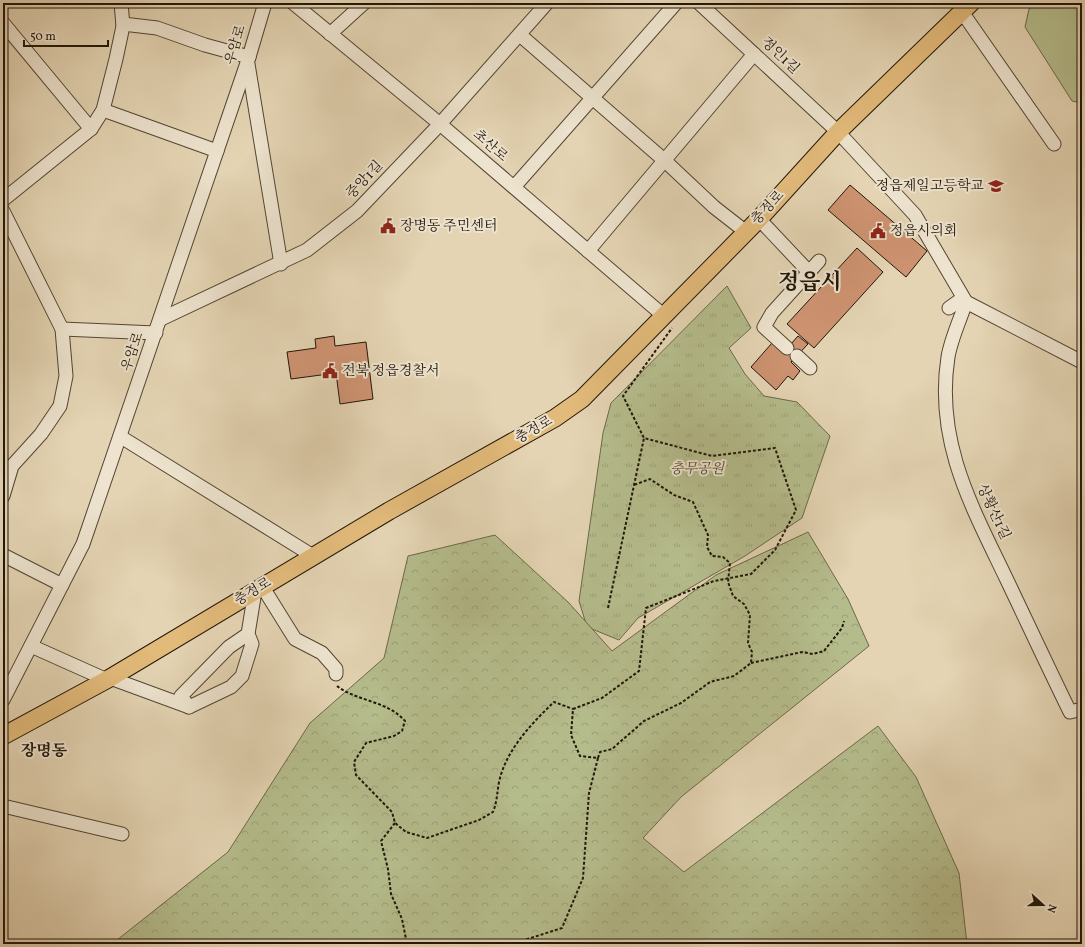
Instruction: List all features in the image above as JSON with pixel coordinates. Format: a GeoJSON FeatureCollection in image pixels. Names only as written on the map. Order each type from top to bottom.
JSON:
{"type":"FeatureCollection","features":[{"type":"Feature","properties":{"kind":"main road","name":"충정로"},"geometry":{"type":"LineString","coordinates":[[3,736],[108,679],[259,588],[555,418],[582,399],[759,219],[838,132],[966,8]]}},
{"type":"Feature","properties":{"kind":"street"},"geometry":{"type":"LineString","coordinates":[[3,200],[92,129],[103,110],[123,24],[121,3]]}},
{"type":"Feature","properties":{"kind":"street","name":"우암로"},"geometry":{"type":"LineString","coordinates":[[3,700],[83,544],[121,438],[249,59],[265,3]]}},
{"type":"Feature","properties":{"kind":"street","name":"초산로"},"geometry":{"type":"LineString","coordinates":[[293,3],[440,124],[664,316]]}},
{"type":"Feature","properties":{"kind":"street"},"geometry":{"type":"LineString","coordinates":[[330,34],[364,3]]}},
{"type":"Feature","properties":{"kind":"street","name":"중앙1길"},"geometry":{"type":"LineString","coordinates":[[160,319],[281,264],[307,250],[357,211],[440,124],[547,3]]}},
{"type":"Feature","properties":{"kind":"street"},"geometry":{"type":"LineString","coordinates":[[514,187],[676,3]]}},
{"type":"Feature","properties":{"kind":"street","name":"정인1길"},"geometry":{"type":"LineString","coordinates":[[700,3],[838,132],[915,215],[964,300]]}},
{"type":"Feature","properties":{"kind":"street"},"geometry":{"type":"LineString","coordinates":[[966,8],[1054,144]]}},
{"type":"Feature","properties":{"kind":"street"},"geometry":{"type":"LineString","coordinates":[[3,23],[92,129]]}},
{"type":"Feature","properties":{"kind":"street"},"geometry":{"type":"LineString","coordinates":[[123,24],[157,28],[249,59],[281,264]]}},
{"type":"Feature","properties":{"kind":"street"},"geometry":{"type":"LineString","coordinates":[[520,35],[664,160],[714,207],[746,232]]}},
{"type":"Feature","properties":{"kind":"street"},"geometry":{"type":"LineString","coordinates":[[588,251],[754,54]]}},
{"type":"Feature","properties":{"kind":"street"},"geometry":{"type":"LineString","coordinates":[[103,110],[217,151]]}},
{"type":"Feature","properties":{"kind":"street"},"geometry":{"type":"LineString","coordinates":[[3,211],[62,329],[66,376],[60,406],[41,434],[8,462],[3,496]]}},
{"type":"Feature","properties":{"kind":"street"},"geometry":{"type":"LineString","coordinates":[[759,219],[809,272]]}},
{"type":"Feature","properties":{"kind":"street"},"geometry":{"type":"LineString","coordinates":[[810,368],[764,327],[772,313],[819,261]]}},
{"type":"Feature","properties":{"kind":"street"},"geometry":{"type":"LineString","coordinates":[[949,308],[964,300],[1082,362]]}},
{"type":"Feature","properties":{"kind":"street","name":"상황산1길"},"geometry":{"type":"LineString","coordinates":[[964,300],[948,356],[946,390],[948,433],[951,449],[966,494],[1070,712],[1082,709]]}},
{"type":"Feature","properties":{"kind":"street"},"geometry":{"type":"LineString","coordinates":[[62,329],[156,333]]}},
{"type":"Feature","properties":{"kind":"street"},"geometry":{"type":"LineString","coordinates":[[121,438],[314,556]]}},
{"type":"Feature","properties":{"kind":"street"},"geometry":{"type":"LineString","coordinates":[[3,555],[62,585]]}},
{"type":"Feature","properties":{"kind":"street"},"geometry":{"type":"LineString","coordinates":[[31,646],[108,679],[189,707],[231,687],[242,676],[252,644],[248,634],[259,588]]}},
{"type":"Feature","properties":{"kind":"street"},"geometry":{"type":"LineString","coordinates":[[259,588],[295,639],[322,653],[336,669],[336,674]]}},
{"type":"Feature","properties":{"kind":"street"},"geometry":{"type":"LineString","coordinates":[[189,707],[181,696],[229,647],[248,634]]}},
{"type":"Feature","properties":{"kind":"street"},"geometry":{"type":"LineString","coordinates":[[3,806],[122,834]]}},
{"type":"Feature","properties":{"kind":"path"},"geometry":{"type":"LineString","coordinates":[[608,608],[644,438],[623,396],[673,328],[664,316]]}},
{"type":"Feature","properties":{"kind":"path"},"geometry":{"type":"LineString","coordinates":[[336,674],[337,686],[387,708],[405,721],[402,731],[394,736],[366,743],[354,762],[356,775],[392,812],[395,822],[406,832],[427,838],[479,820],[493,812],[498,799],[499,783],[506,764],[529,726],[554,702],[573,709],[602,698],[639,671],[646,608],[714,581],[751,574],[775,550],[796,510],[775,448],[712,456],[644,438]]}},
{"type":"Feature","properties":{"kind":"path"},"geometry":{"type":"LineString","coordinates":[[634,485],[650,479],[674,495],[693,502],[708,535],[707,547],[712,556],[724,557],[730,563],[728,578],[733,596],[744,604],[750,615],[748,642],[752,652],[751,663]]}},
{"type":"Feature","properties":{"kind":"path"},"geometry":{"type":"LineString","coordinates":[[512,944],[562,928],[583,878],[589,793],[600,752],[612,749],[644,721],[681,704],[710,682],[734,676],[751,663],[796,653],[814,654],[824,651],[842,628],[844,620]]}},
{"type":"Feature","properties":{"kind":"path"},"geometry":{"type":"LineString","coordinates":[[573,709],[571,735],[580,756],[598,758],[598,760]]}},
{"type":"Feature","properties":{"kind":"path"},"geometry":{"type":"LineString","coordinates":[[395,822],[381,841],[388,869],[391,894],[402,919],[406,939],[409,944]]}},
{"type":"Feature","properties":{"kind":"green space"},"geometry":{"type":"Polygon","coordinates":[[[1039,3],[1082,3],[1082,103],[1072,101],[1025,27],[1029,9],[1039,3]]]}},
{"type":"Feature","properties":{"kind":"green space","name":"충무공원"},"geometry":{"type":"Polygon","coordinates":[[[727,286],[751,328],[729,348],[745,374],[764,396],[797,402],[830,436],[802,518],[745,556],[638,618],[619,640],[587,627],[579,601],[603,433],[611,403],[727,286]]]}},
{"type":"Feature","properties":{"kind":"green space"},"geometry":{"type":"Polygon","coordinates":[[[808,532],[848,599],[869,646],[681,797],[643,838],[684,872],[878,726],[916,777],[959,873],[967,944],[112,944],[228,852],[310,723],[384,658],[408,556],[495,535],[568,602],[612,651],[716,575],[808,532]]]}},
{"type":"Feature","properties":{"kind":"building","name":"정읍시의회"},"geometry":{"type":"Polygon","coordinates":[[[850,185],[927,251],[906,277],[828,210],[850,185]]]}},
{"type":"Feature","properties":{"kind":"building"},"geometry":{"type":"Polygon","coordinates":[[[857,248],[883,272],[814,348],[787,324],[857,248]]]}},
{"type":"Feature","properties":{"kind":"building","name":"전북 정읍경찰서"},"geometry":{"type":"Polygon","coordinates":[[[334,336],[335,346],[366,342],[373,399],[340,404],[336,373],[291,379],[287,352],[316,348],[315,339],[334,336]]]}},
{"type":"Feature","properties":{"kind":"building"},"geometry":{"type":"Polygon","coordinates":[[[798,336],[808,344],[791,362],[800,371],[793,380],[788,376],[776,390],[751,367],[772,343],[783,353],[798,336]]]}},
{"type":"Feature","properties":{"kind":"place","name":"정읍제일고등학교"},"geometry":{"type":"Point","coordinates":[996,186]}},
{"type":"Feature","properties":{"kind":"place","name":"장명동 주민센터"},"geometry":{"type":"Point","coordinates":[388,226]}},
{"type":"Feature","properties":{"kind":"place","name":"정읍시의회"},"geometry":{"type":"Point","coordinates":[878,231]}},
{"type":"Feature","properties":{"kind":"place","name":"전북 정읍경찰서"},"geometry":{"type":"Point","coordinates":[330,371]}},
{"type":"Feature","properties":{"kind":"district","name":"정읍시"},"geometry":{"type":"Point","coordinates":[810,283]}},
{"type":"Feature","properties":{"kind":"district","name":"장명동"},"geometry":{"type":"Point","coordinates":[44,752]}}]}
